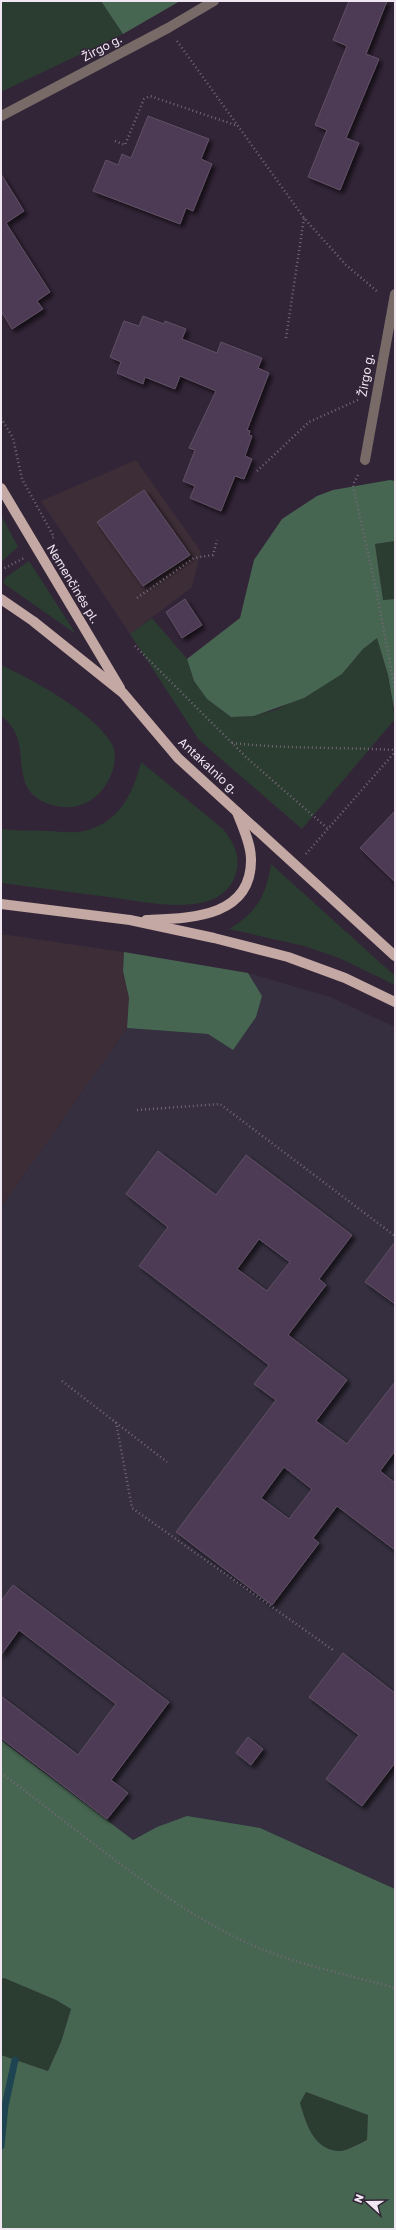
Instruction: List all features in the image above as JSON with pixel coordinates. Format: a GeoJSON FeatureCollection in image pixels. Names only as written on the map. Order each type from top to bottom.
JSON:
{"type":"FeatureCollection","features":[{"type":"Feature","properties":{"kind":"main road","name":"Nemenčinės pl."},"geometry":{"type":"LineString","coordinates":[[1,488],[123,693]]}},
{"type":"Feature","properties":{"kind":"main road","name":"Antakalnio g."},"geometry":{"type":"LineString","coordinates":[[1,599],[33,621],[123,693],[178,758],[236,809],[395,956]]}},
{"type":"Feature","properties":{"kind":"main road"},"geometry":{"type":"LineString","coordinates":[[130,920],[201,915],[216,912],[238,898],[246,885],[252,858],[236,809]]}},
{"type":"Feature","properties":{"kind":"main road"},"geometry":{"type":"LineString","coordinates":[[1,904],[130,920],[288,957],[345,978],[395,1002]]}},
{"type":"Feature","properties":{"kind":"street","name":"Žirgo g."},"geometry":{"type":"LineString","coordinates":[[1,116],[168,28],[214,1]]}},
{"type":"Feature","properties":{"kind":"street","name":"Žirgo g."},"geometry":{"type":"LineString","coordinates":[[365,460],[376,392],[395,294]]}},
{"type":"Feature","properties":{"kind":"path"},"geometry":{"type":"LineString","coordinates":[[168,28],[304,218],[346,265],[392,305]]}},
{"type":"Feature","properties":{"kind":"path"},"geometry":{"type":"LineString","coordinates":[[115,141],[125,145],[144,100],[150,96],[238,126]]}},
{"type":"Feature","properties":{"kind":"path"},"geometry":{"type":"LineString","coordinates":[[286,338],[304,218]]}},
{"type":"Feature","properties":{"kind":"path"},"geometry":{"type":"LineString","coordinates":[[257,471],[309,422],[376,392]]}},
{"type":"Feature","properties":{"kind":"path"},"geometry":{"type":"LineString","coordinates":[[1,418],[13,438],[22,479],[54,537]]}},
{"type":"Feature","properties":{"kind":"path"},"geometry":{"type":"LineString","coordinates":[[365,460],[353,484],[377,594],[395,690]]}},
{"type":"Feature","properties":{"kind":"path"},"geometry":{"type":"LineString","coordinates":[[137,598],[194,558],[213,555],[217,540]]}},
{"type":"Feature","properties":{"kind":"path"},"geometry":{"type":"LineString","coordinates":[[2,571],[22,560]]}},
{"type":"Feature","properties":{"kind":"path"},"geometry":{"type":"LineString","coordinates":[[135,646],[232,743],[327,828]]}},
{"type":"Feature","properties":{"kind":"path"},"geometry":{"type":"LineString","coordinates":[[232,743],[269,747],[339,747],[395,751]]}},
{"type":"Feature","properties":{"kind":"path"},"geometry":{"type":"LineString","coordinates":[[311,846],[395,751]]}},
{"type":"Feature","properties":{"kind":"path"},"geometry":{"type":"LineString","coordinates":[[137,1110],[220,1104],[395,1236]]}},
{"type":"Feature","properties":{"kind":"path"},"geometry":{"type":"LineString","coordinates":[[62,1381],[167,1462]]}},
{"type":"Feature","properties":{"kind":"path"},"geometry":{"type":"LineString","coordinates":[[116,1422],[132,1508],[333,1650]]}},
{"type":"Feature","properties":{"kind":"path"},"geometry":{"type":"LineString","coordinates":[[1,1773],[153,1887],[194,1914],[240,1939],[276,1954],[395,1988]]}},
{"type":"Feature","properties":{"kind":"shaded area"},"geometry":{"type":"Polygon","coordinates":[[[136,460],[201,552],[192,587],[130,634],[41,501],[136,460]]]}},
{"type":"Feature","properties":{"kind":"shaded area"},"geometry":{"type":"Polygon","coordinates":[[[1,934],[124,952],[123,971],[129,998],[127,1028],[1,1208],[1,934]]]}},
{"type":"Feature","properties":{"kind":"shaded area"},"geometry":{"type":"Polygon","coordinates":[[[248,973],[330,997],[395,1027],[395,1889],[302,1846],[157,1827],[133,1840],[1,1740],[1,1208],[127,1028],[208,1034],[233,1050],[261,997],[248,973]]]}},
{"type":"Feature","properties":{"kind":"green space"},"geometry":{"type":"Polygon","coordinates":[[[1,1],[101,1],[123,34],[1,92],[1,1]]]}},
{"type":"Feature","properties":{"kind":"green space"},"geometry":{"type":"Polygon","coordinates":[[[101,1],[180,1],[123,34],[101,1]]]}},
{"type":"Feature","properties":{"kind":"green space"},"geometry":{"type":"Polygon","coordinates":[[[390,480],[395,481],[395,541],[375,544],[383,600],[395,599],[395,715],[388,675],[377,638],[363,649],[342,674],[304,698],[254,716],[231,717],[207,699],[194,681],[187,659],[240,618],[254,560],[282,519],[317,496],[333,490],[390,480]]]}},
{"type":"Feature","properties":{"kind":"green space"},"geometry":{"type":"Polygon","coordinates":[[[1,515],[18,547],[1,562],[1,515]]]}},
{"type":"Feature","properties":{"kind":"green space"},"geometry":{"type":"Polygon","coordinates":[[[395,541],[395,599],[383,600],[375,544],[395,541]]]}},
{"type":"Feature","properties":{"kind":"green space"},"geometry":{"type":"Polygon","coordinates":[[[29,561],[76,634],[3,583],[5,578],[29,561]]]}},
{"type":"Feature","properties":{"kind":"green space"},"geometry":{"type":"Polygon","coordinates":[[[152,618],[187,659],[194,681],[207,699],[231,717],[254,716],[278,709],[342,674],[363,649],[377,637],[388,676],[395,719],[302,829],[199,740],[130,634],[152,618]]]}},
{"type":"Feature","properties":{"kind":"green space"},"geometry":{"type":"Polygon","coordinates":[[[1,665],[63,699],[94,722],[105,734],[114,749],[114,766],[107,783],[101,792],[93,799],[74,807],[64,807],[42,801],[31,793],[25,783],[22,772],[20,749],[17,737],[11,726],[1,716],[1,665]]]}},
{"type":"Feature","properties":{"kind":"green space"},"geometry":{"type":"Polygon","coordinates":[[[141,762],[223,829],[227,834],[236,851],[238,863],[233,881],[222,894],[212,900],[201,903],[169,905],[1,883],[1,829],[78,832],[103,824],[113,817],[128,798],[138,775],[141,762]]]}},
{"type":"Feature","properties":{"kind":"green space"},"geometry":{"type":"Polygon","coordinates":[[[271,864],[395,976],[395,985],[339,958],[304,946],[229,929],[247,916],[259,902],[266,885],[271,864]]]}},
{"type":"Feature","properties":{"kind":"green space"},"geometry":{"type":"Polygon","coordinates":[[[124,952],[248,973],[262,996],[256,1017],[233,1050],[208,1034],[127,1028],[129,998],[123,971],[124,952]]]}},
{"type":"Feature","properties":{"kind":"green space"},"geometry":{"type":"Polygon","coordinates":[[[1,1740],[133,1840],[157,1827],[187,1816],[260,1828],[395,1889],[395,2229],[1,2229],[1,2055],[48,2071],[61,2042],[71,2009],[56,2000],[4,1978],[1,1979],[1,1740]],[[306,2092],[300,2103],[312,2134],[322,2145],[329,2149],[338,2151],[349,2149],[367,2140],[368,2115],[306,2092]]]}},
{"type":"Feature","properties":{"kind":"green space"},"geometry":{"type":"Polygon","coordinates":[[[4,1978],[56,2000],[71,2009],[61,2042],[48,2071],[1,2055],[1,1979],[4,1978]]]}},
{"type":"Feature","properties":{"kind":"green space"},"geometry":{"type":"Polygon","coordinates":[[[306,2092],[369,2115],[367,2140],[349,2149],[341,2151],[329,2149],[322,2145],[312,2134],[302,2111],[300,2103],[306,2092]]]}},
{"type":"Feature","properties":{"kind":"building"},"geometry":{"type":"Polygon","coordinates":[[[349,1],[387,1],[366,54],[379,59],[346,138],[359,143],[340,190],[308,177],[327,130],[315,125],[347,46],[333,40],[349,1]]]}},
{"type":"Feature","properties":{"kind":"building"},"geometry":{"type":"Polygon","coordinates":[[[148,116],[209,139],[201,159],[212,164],[193,211],[186,208],[180,224],[93,191],[106,160],[118,165],[122,154],[131,158],[148,116]]]}},
{"type":"Feature","properties":{"kind":"building"},"geometry":{"type":"Polygon","coordinates":[[[1,174],[24,211],[6,223],[50,292],[37,301],[43,309],[12,329],[1,311],[1,174]]]}},
{"type":"Feature","properties":{"kind":"building"},"geometry":{"type":"Polygon","coordinates":[[[143,316],[164,324],[165,321],[186,329],[182,339],[217,353],[221,342],[262,358],[258,368],[269,373],[247,430],[250,431],[249,435],[252,436],[245,456],[252,459],[244,479],[235,476],[221,511],[190,498],[195,486],[183,481],[195,450],[189,448],[216,391],[180,376],[175,389],[145,377],[143,384],[117,373],[121,362],[110,357],[124,321],[139,326],[143,316]]]}},
{"type":"Feature","properties":{"kind":"building"},"geometry":{"type":"Polygon","coordinates":[[[144,490],[190,555],[143,586],[97,522],[144,490]]]}},
{"type":"Feature","properties":{"kind":"building"},"geometry":{"type":"Polygon","coordinates":[[[185,599],[202,625],[182,638],[166,612],[185,599]]]}},
{"type":"Feature","properties":{"kind":"building"},"geometry":{"type":"Polygon","coordinates":[[[395,811],[395,882],[360,848],[395,811]]]}},
{"type":"Feature","properties":{"kind":"building"},"geometry":{"type":"Polygon","coordinates":[[[158,1151],[216,1195],[246,1155],[352,1235],[319,1279],[326,1285],[288,1335],[347,1380],[316,1421],[347,1444],[395,1382],[395,1451],[380,1471],[395,1483],[395,1550],[337,1506],[313,1538],[319,1543],[272,1605],[176,1532],[276,1400],[254,1384],[269,1365],[139,1266],[168,1227],[126,1194],[158,1151]],[[259,1239],[237,1269],[267,1291],[290,1262],[259,1239]],[[284,1467],[261,1498],[289,1519],[312,1489],[284,1467]]]}},
{"type":"Feature","properties":{"kind":"building"},"geometry":{"type":"Polygon","coordinates":[[[395,1242],[395,1304],[365,1282],[395,1242]]]}},
{"type":"Feature","properties":{"kind":"building"},"geometry":{"type":"Polygon","coordinates":[[[13,1585],[169,1702],[111,1780],[128,1793],[107,1819],[1,1738],[1,1696],[78,1755],[116,1704],[19,1630],[1,1655],[1,1601],[13,1585]]]}},
{"type":"Feature","properties":{"kind":"building"},"geometry":{"type":"Polygon","coordinates":[[[343,1653],[395,1693],[395,1763],[362,1806],[326,1779],[359,1735],[309,1697],[343,1653]]]}},
{"type":"Feature","properties":{"kind":"building"},"geometry":{"type":"Polygon","coordinates":[[[248,1737],[263,1749],[251,1765],[236,1753],[248,1737]]]}},
{"type":"Feature","properties":{"kind":"waterway"},"geometry":{"type":"LineString","coordinates":[[1,2146],[5,2106],[15,2060]]}}]}
